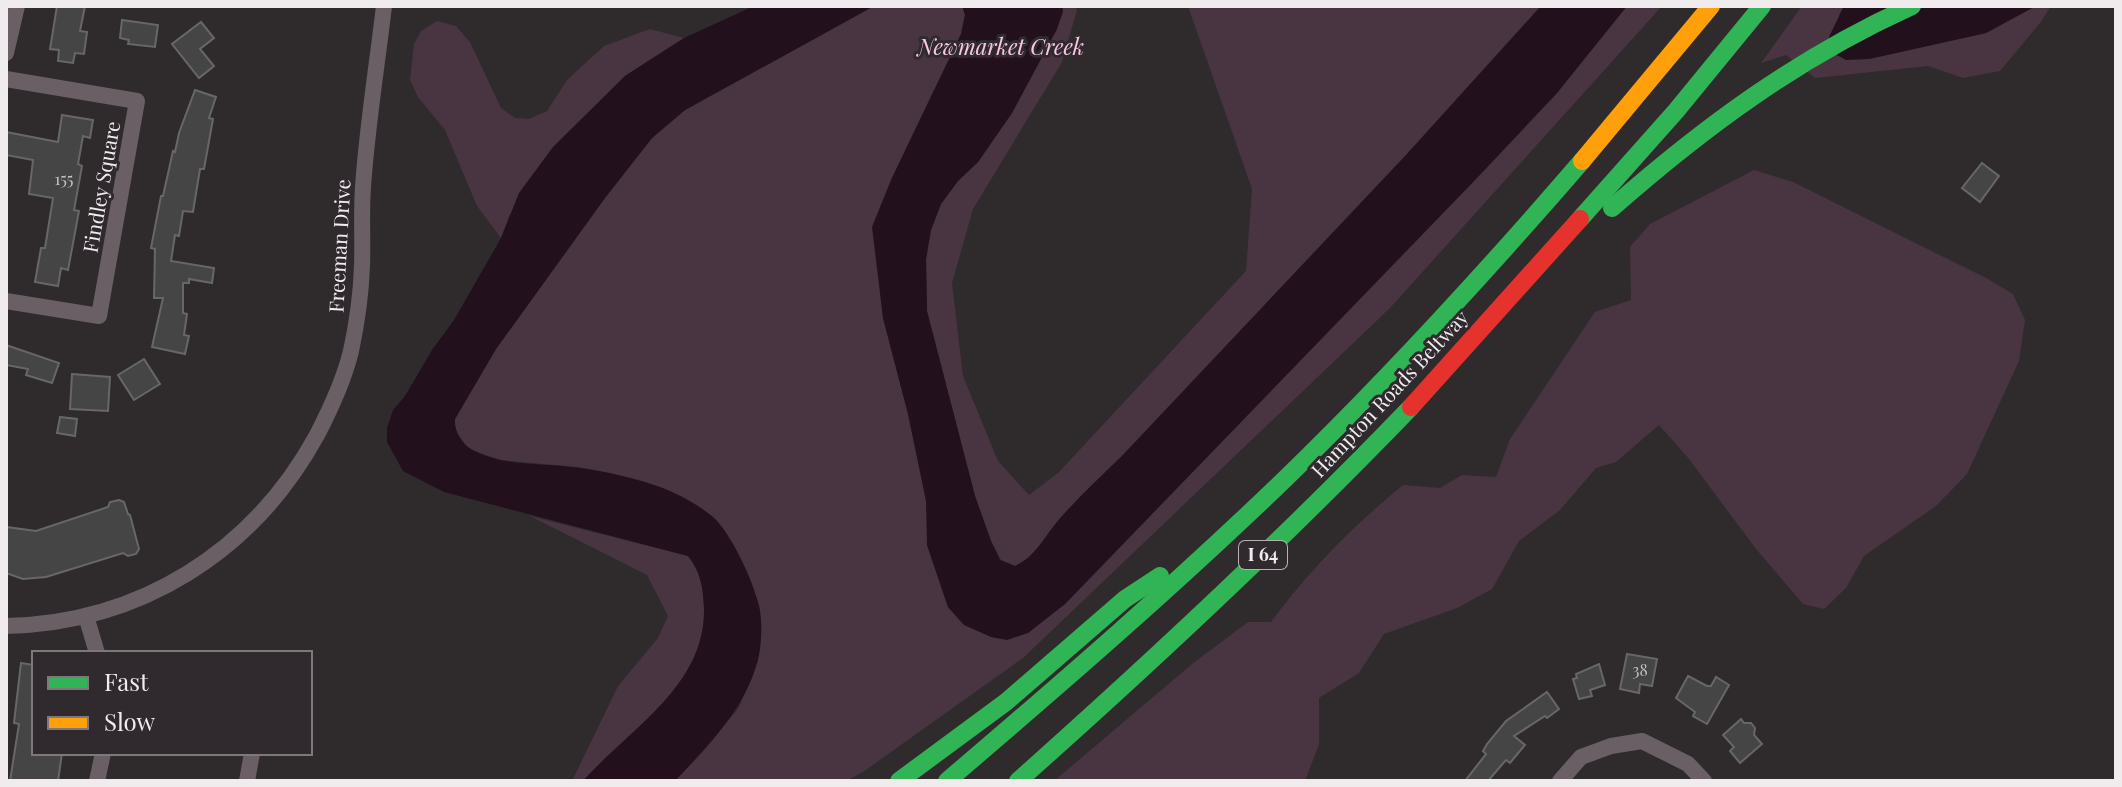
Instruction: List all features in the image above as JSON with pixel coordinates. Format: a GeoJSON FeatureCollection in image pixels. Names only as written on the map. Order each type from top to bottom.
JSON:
{"type":"FeatureCollection","features":[{"type":"Feature","properties":{"kind":"highway"},"geometry":{"type":"LineString","coordinates":[[1612,127],[1691,6]]}},
{"type":"Feature","properties":{"kind":"highway","name":"Hampton Roads Beltway"},"geometry":{"type":"LineString","coordinates":[[1238,523],[1391,372],[1612,127],[1711,6]]}},
{"type":"Feature","properties":{"kind":"highway","name":"Hampton Roads Beltway"},"geometry":{"type":"LineString","coordinates":[[1018,781],[1152,662],[1328,493],[1454,362],[1676,111],[1762,6]]}},
{"type":"Feature","properties":{"kind":"highway"},"geometry":{"type":"LineString","coordinates":[[1495,315],[1666,159],[1775,78],[1844,37],[1912,6]]}},
{"type":"Feature","properties":{"kind":"highway"},"geometry":{"type":"LineString","coordinates":[[899,781],[1006,702],[1125,599],[1238,523]]}},
{"type":"Feature","properties":{"kind":"highway","name":"I 64"},"geometry":{"type":"LineString","coordinates":[[947,781],[1096,654],[1238,523]]}},
{"type":"Feature","properties":{"kind":"street"},"geometry":{"type":"LineString","coordinates":[[6,53],[17,6]]}},
{"type":"Feature","properties":{"kind":"street","name":"Freeman Drive"},"geometry":{"type":"LineString","coordinates":[[6,626],[86,616],[137,600],[174,582],[238,538],[292,476],[328,413],[347,365],[358,314],[363,186],[384,6]]}},
{"type":"Feature","properties":{"kind":"street","name":"Findley Square"},"geometry":{"type":"LineString","coordinates":[[6,79],[137,101],[99,316],[6,301]]}},
{"type":"Feature","properties":{"kind":"street"},"geometry":{"type":"LineString","coordinates":[[86,616],[96,651]]}},
{"type":"Feature","properties":{"kind":"street"},"geometry":{"type":"LineString","coordinates":[[1560,781],[1581,757],[1611,746],[1642,741],[1688,764],[1704,781]]}},
{"type":"Feature","properties":{"kind":"street"},"geometry":{"type":"LineString","coordinates":[[97,781],[103,755]]}},
{"type":"Feature","properties":{"kind":"street"},"geometry":{"type":"LineString","coordinates":[[247,781],[252,755]]}},
{"type":"Feature","properties":{"kind":"shaded area"},"geometry":{"type":"Polygon","coordinates":[[[874,6],[964,8],[961,34],[891,180],[883,318],[927,501],[927,545],[948,607],[964,625],[1028,633],[1065,604],[1475,180],[1557,93],[1627,6],[1662,6],[1390,308],[1023,658],[846,781],[675,781],[738,709],[758,661],[739,557],[728,538],[715,519],[687,500],[640,480],[577,467],[501,460],[469,449],[454,429],[455,419],[496,349],[652,138],[685,110],[874,6]]]}},
{"type":"Feature","properties":{"kind":"shaded area"},"geometry":{"type":"Polygon","coordinates":[[[1062,6],[1075,6],[1077,10],[1062,62],[973,209],[952,283],[963,376],[998,461],[1029,495],[1058,473],[1246,271],[1252,189],[1188,6],[1541,6],[1406,155],[1073,504],[1034,552],[1015,566],[1001,560],[975,496],[927,311],[926,259],[931,230],[941,204],[958,181],[978,162],[1012,113],[1057,29],[1062,6]]]}},
{"type":"Feature","properties":{"kind":"shaded area"},"geometry":{"type":"Polygon","coordinates":[[[1802,6],[1844,6],[1839,15],[1869,59],[1986,33],[2036,6],[2051,6],[2000,71],[1963,78],[1928,66],[1815,78],[1786,55],[1761,63],[1802,6]]]}},
{"type":"Feature","properties":{"kind":"shaded area"},"geometry":{"type":"Polygon","coordinates":[[[437,21],[456,26],[470,42],[501,108],[515,118],[529,119],[547,111],[567,80],[604,46],[650,29],[684,38],[625,76],[509,216],[501,238],[477,206],[445,130],[418,97],[410,80],[414,44],[421,31],[437,21]]]}},
{"type":"Feature","properties":{"kind":"shaded area"},"geometry":{"type":"Polygon","coordinates":[[[1754,170],[1793,182],[1988,279],[2013,294],[2025,320],[2019,361],[1967,474],[1936,506],[1864,556],[1846,588],[1824,609],[1803,604],[1659,425],[1616,462],[1596,468],[1560,510],[1519,541],[1492,589],[1457,608],[1384,634],[1359,673],[1319,698],[1319,744],[1305,781],[1054,781],[1192,664],[1248,622],[1271,622],[1332,549],[1403,485],[1440,488],[1462,475],[1496,477],[1510,439],[1595,312],[1631,300],[1630,247],[1650,224],[1754,170]]]}},
{"type":"Feature","properties":{"kind":"shaded area"},"geometry":{"type":"Polygon","coordinates":[[[530,516],[688,556],[699,574],[702,587],[704,608],[701,636],[692,661],[679,683],[662,704],[583,781],[572,781],[618,686],[658,638],[668,616],[647,575],[530,516]]]}},
{"type":"Feature","properties":{"kind":"water","name":"Newmarket Creek"},"geometry":{"type":"Polygon","coordinates":[[[754,6],[874,6],[685,110],[652,138],[496,349],[455,419],[461,440],[482,454],[507,461],[613,474],[657,486],[687,499],[720,524],[740,557],[755,592],[761,624],[757,663],[734,712],[700,754],[675,781],[583,781],[662,704],[692,661],[701,636],[704,608],[696,568],[688,556],[444,492],[403,471],[387,442],[387,428],[393,410],[454,320],[501,238],[519,193],[553,147],[625,76],[684,38],[754,6]]]}},
{"type":"Feature","properties":{"kind":"water","name":"Newmarket Creek"},"geometry":{"type":"Polygon","coordinates":[[[962,6],[1062,6],[1063,11],[1057,29],[1012,113],[978,162],[958,181],[941,204],[931,230],[926,259],[927,311],[975,496],[1000,560],[1015,566],[1035,551],[1069,508],[1406,155],[1541,6],[1627,6],[1557,93],[1065,604],[1028,633],[1007,640],[991,637],[964,625],[948,607],[927,545],[926,501],[883,318],[872,227],[891,180],[961,34],[965,15],[962,6]]]}},
{"type":"Feature","properties":{"kind":"water"},"geometry":{"type":"Polygon","coordinates":[[[1844,6],[2036,6],[1986,33],[1869,59],[1846,60],[1837,55],[1829,37],[1844,6]]]}},
{"type":"Feature","properties":{"kind":"building"},"geometry":{"type":"Polygon","coordinates":[[[57,6],[85,6],[80,31],[87,32],[84,54],[75,53],[73,63],[58,61],[59,50],[50,49],[57,6]]]}},
{"type":"Feature","properties":{"kind":"building"},"geometry":{"type":"Polygon","coordinates":[[[122,20],[158,25],[155,47],[128,44],[129,40],[120,38],[122,20]]]}},
{"type":"Feature","properties":{"kind":"building"},"geometry":{"type":"Polygon","coordinates":[[[201,22],[214,38],[200,49],[214,66],[199,78],[172,44],[201,22]]]}},
{"type":"Feature","properties":{"kind":"building"},"geometry":{"type":"Polygon","coordinates":[[[195,90],[216,97],[209,118],[213,119],[193,212],[183,211],[171,261],[214,268],[212,283],[189,279],[189,283],[183,283],[183,313],[187,314],[184,335],[189,336],[185,354],[152,347],[163,298],[154,298],[155,249],[151,248],[173,151],[195,90]]]}},
{"type":"Feature","properties":{"kind":"building"},"geometry":{"type":"Polygon","coordinates":[[[62,115],[93,120],[90,138],[83,136],[78,164],[82,166],[74,210],[79,211],[68,270],[61,268],[58,286],[35,282],[41,248],[45,248],[53,198],[29,194],[33,160],[6,155],[6,132],[58,142],[62,115]]]}},
{"type":"Feature","properties":{"kind":"building"},"geometry":{"type":"Polygon","coordinates":[[[1982,163],[1999,176],[1980,202],[1962,188],[1982,163]]]}},
{"type":"Feature","properties":{"kind":"building"},"geometry":{"type":"Polygon","coordinates":[[[6,345],[59,363],[52,383],[26,375],[28,369],[6,365],[6,345]]]}},
{"type":"Feature","properties":{"kind":"building"},"geometry":{"type":"Polygon","coordinates":[[[144,359],[160,384],[134,400],[118,375],[144,359]]]}},
{"type":"Feature","properties":{"kind":"building"},"geometry":{"type":"Polygon","coordinates":[[[72,374],[110,377],[108,411],[70,409],[72,374]]]}},
{"type":"Feature","properties":{"kind":"building"},"geometry":{"type":"Polygon","coordinates":[[[60,417],[77,419],[75,436],[57,433],[60,417]]]}},
{"type":"Feature","properties":{"kind":"building"},"geometry":{"type":"Polygon","coordinates":[[[110,502],[124,502],[130,515],[139,549],[136,554],[128,556],[123,553],[46,577],[23,579],[6,573],[6,527],[36,531],[108,507],[110,502]]]}},
{"type":"Feature","properties":{"kind":"building"},"geometry":{"type":"Polygon","coordinates":[[[1627,654],[1657,659],[1652,686],[1640,684],[1639,693],[1620,689],[1627,654]]]}},
{"type":"Feature","properties":{"kind":"building"},"geometry":{"type":"Polygon","coordinates":[[[21,663],[32,665],[32,755],[62,755],[58,781],[10,781],[19,724],[14,723],[21,663]]]}},
{"type":"Feature","properties":{"kind":"building"},"geometry":{"type":"Polygon","coordinates":[[[1599,664],[1605,685],[1590,690],[1592,696],[1579,699],[1573,679],[1577,678],[1576,674],[1599,664]]]}},
{"type":"Feature","properties":{"kind":"building"},"geometry":{"type":"Polygon","coordinates":[[[1688,676],[1707,686],[1711,686],[1716,677],[1729,685],[1707,724],[1693,716],[1695,712],[1676,698],[1688,676]]]}},
{"type":"Feature","properties":{"kind":"building"},"geometry":{"type":"Polygon","coordinates":[[[1547,692],[1559,709],[1514,736],[1525,745],[1510,763],[1506,760],[1488,781],[1465,781],[1486,754],[1483,751],[1487,744],[1506,721],[1547,692]]]}},
{"type":"Feature","properties":{"kind":"building"},"geometry":{"type":"Polygon","coordinates":[[[1741,719],[1744,723],[1751,723],[1755,728],[1754,735],[1762,744],[1740,763],[1730,751],[1734,747],[1723,735],[1741,719]]]}},
{"type":"Feature","properties":{"kind":"traffic: fast"},"geometry":{"type":"LineString","coordinates":[[1580,219],[1676,111],[1762,6]]}},
{"type":"Feature","properties":{"kind":"traffic: fast"},"geometry":{"type":"LineString","coordinates":[[1612,208],[1682,149],[1754,96],[1830,48],[1912,6]]}},
{"type":"Feature","properties":{"kind":"traffic: fast"},"geometry":{"type":"LineString","coordinates":[[947,781],[1118,633],[1285,479],[1437,323],[1582,161]]}},
{"type":"Feature","properties":{"kind":"traffic: fast"},"geometry":{"type":"LineString","coordinates":[[1018,781],[1218,598],[1411,407]]}},
{"type":"Feature","properties":{"kind":"traffic: fast"},"geometry":{"type":"LineString","coordinates":[[899,781],[1006,702],[1125,599],[1160,576]]}},
{"type":"Feature","properties":{"kind":"traffic: slow"},"geometry":{"type":"LineString","coordinates":[[1582,161],[1711,6]]}},
{"type":"Feature","properties":{"kind":"traffic: jam"},"geometry":{"type":"LineString","coordinates":[[1411,407],[1580,219]]}}]}
